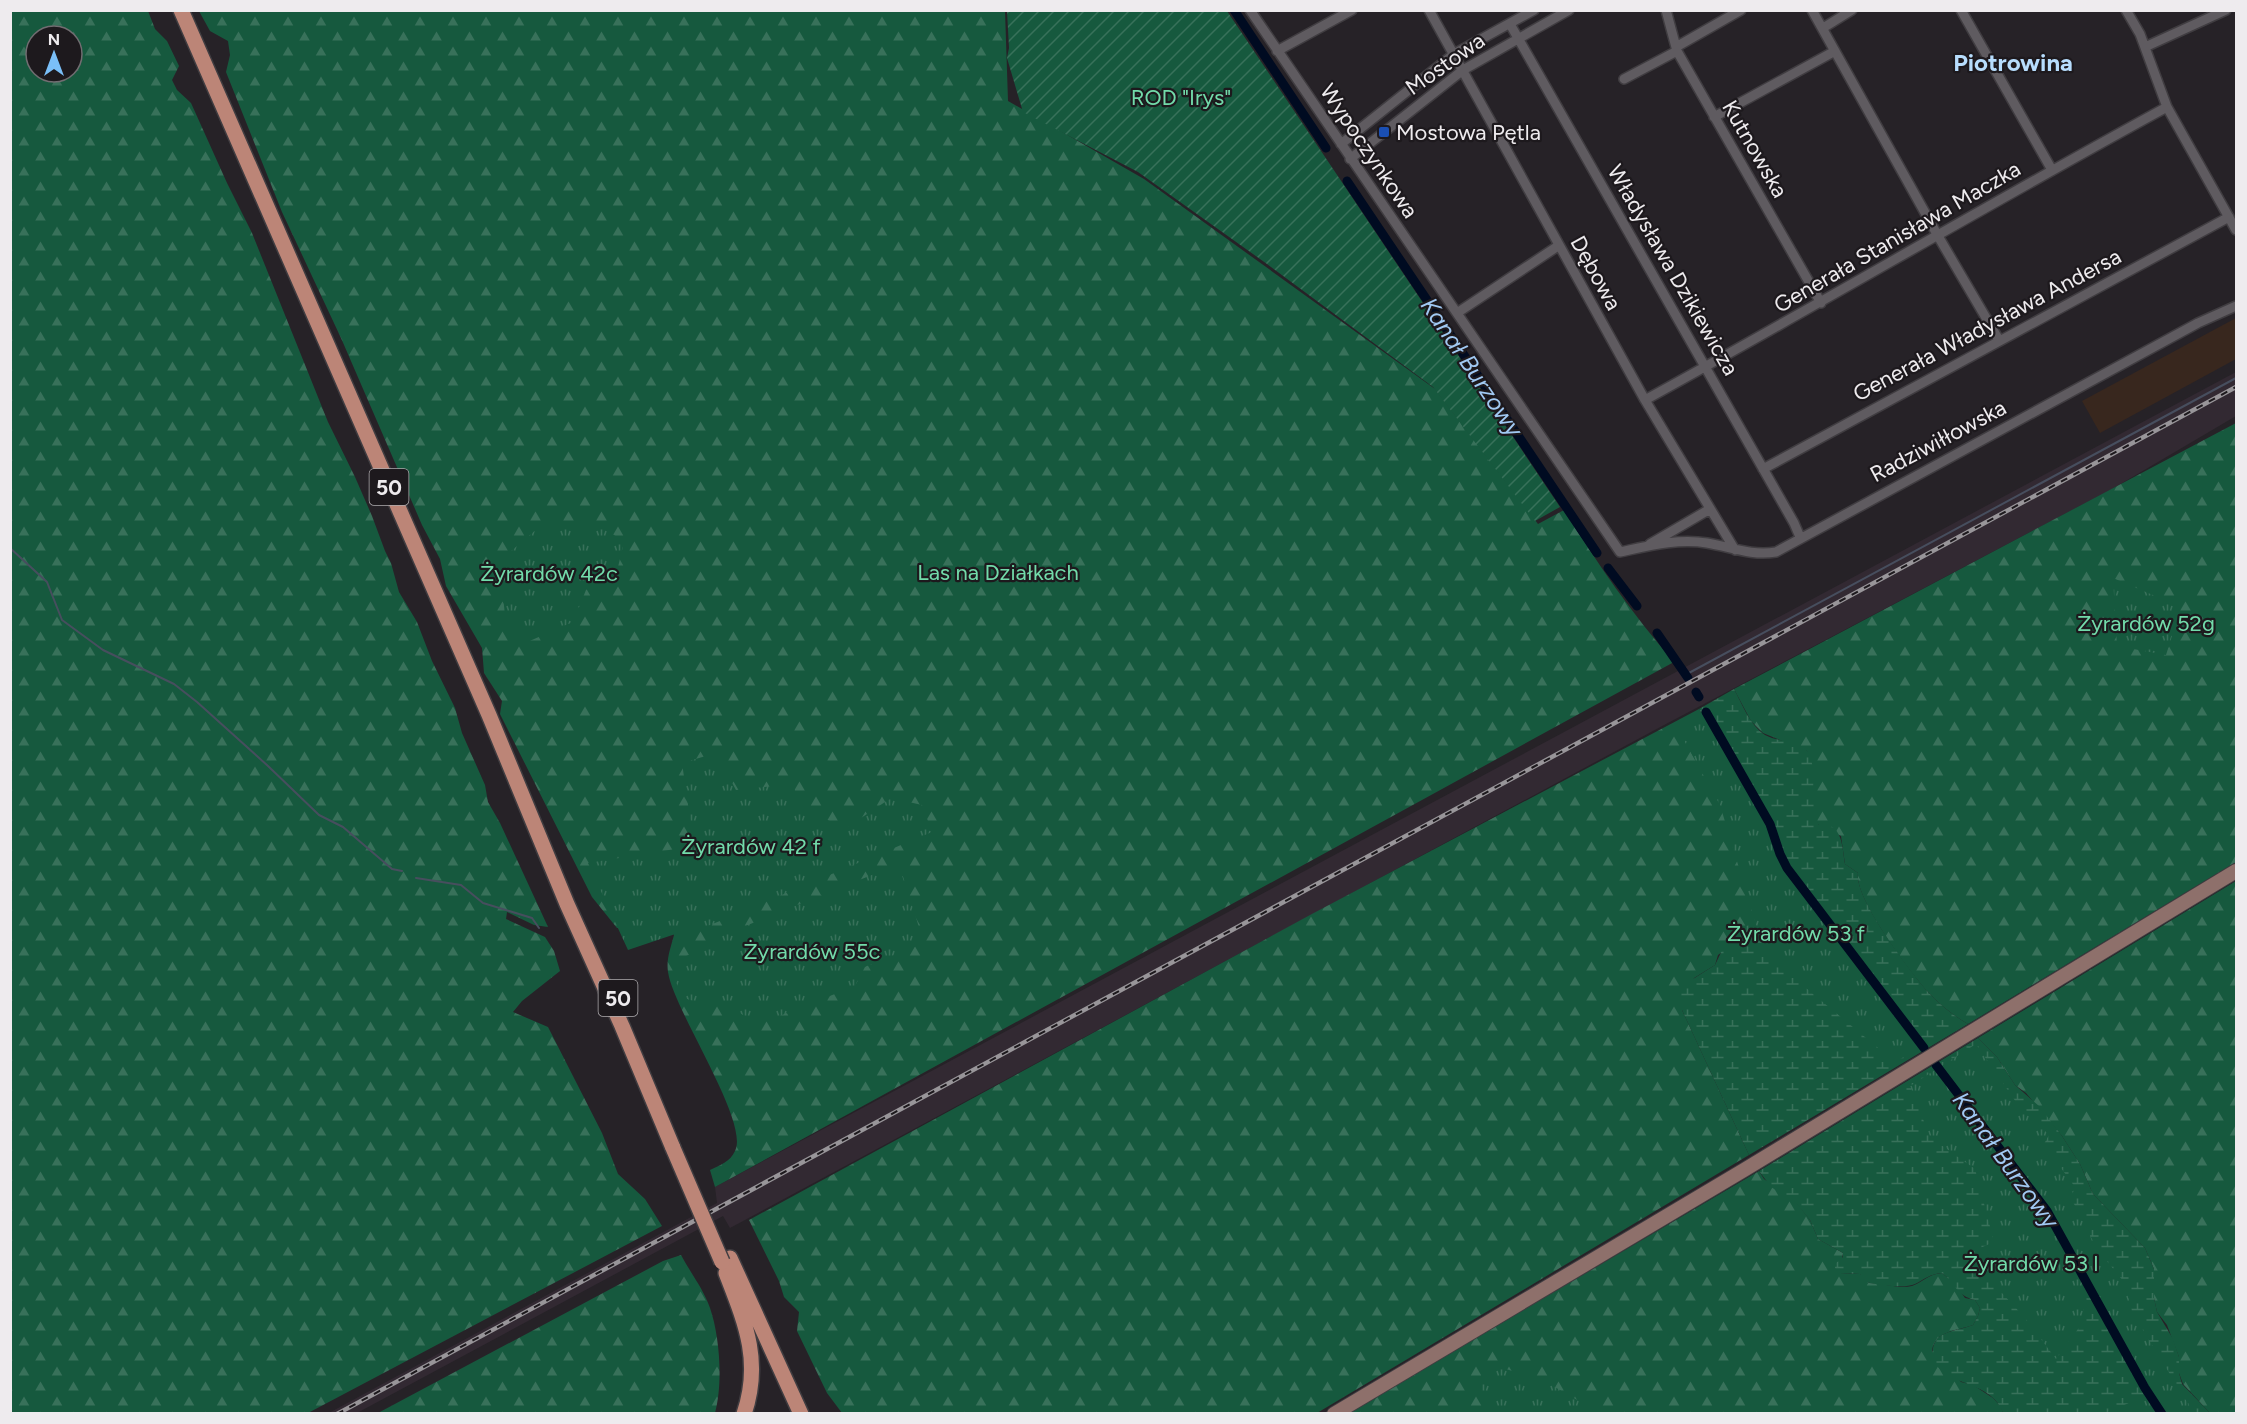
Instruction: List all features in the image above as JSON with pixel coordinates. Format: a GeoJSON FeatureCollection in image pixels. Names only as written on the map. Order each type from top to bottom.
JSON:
{"type":"FeatureCollection","features":[{"type":"Feature","properties":{"kind":"main road","name":"50"},"geometry":{"type":"LineString","coordinates":[[181,10],[792,1413]]}},
{"type":"Feature","properties":{"kind":"main road"},"geometry":{"type":"LineString","coordinates":[[1334,1413],[1744,1170],[2236,871]]}},
{"type":"Feature","properties":{"kind":"main road","name":"50"},"geometry":{"type":"LineString","coordinates":[[726,1260],[801,1413]]}},
{"type":"Feature","properties":{"kind":"main road"},"geometry":{"type":"LineString","coordinates":[[726,1260],[752,1352],[752,1384],[744,1413]]}},
{"type":"Feature","properties":{"kind":"street","name":"Wypoczynkowa"},"geometry":{"type":"LineString","coordinates":[[1250,10],[1620,552]]}},
{"type":"Feature","properties":{"kind":"street"},"geometry":{"type":"LineString","coordinates":[[1277,51],[1352,10]]}},
{"type":"Feature","properties":{"kind":"street","name":"Dębowa"},"geometry":{"type":"LineString","coordinates":[[1429,10],[1645,400],[1735,550]]}},
{"type":"Feature","properties":{"kind":"street","name":"Mostowa"},"geometry":{"type":"LineString","coordinates":[[1341,144],[1454,54],[1534,10]]}},
{"type":"Feature","properties":{"kind":"street","name":"Mostowa"},"geometry":{"type":"LineString","coordinates":[[1350,159],[1463,70],[1569,10]]}},
{"type":"Feature","properties":{"kind":"street","name":"Kutnowska"},"geometry":{"type":"LineString","coordinates":[[1666,10],[1676,49],[1821,303]]}},
{"type":"Feature","properties":{"kind":"street"},"geometry":{"type":"LineString","coordinates":[[1624,79],[1741,10]]}},
{"type":"Feature","properties":{"kind":"street"},"geometry":{"type":"LineString","coordinates":[[1812,10],[1999,340]]}},
{"type":"Feature","properties":{"kind":"street"},"geometry":{"type":"LineString","coordinates":[[1823,28],[1852,10]]}},
{"type":"Feature","properties":{"kind":"street"},"geometry":{"type":"LineString","coordinates":[[1961,10],[2052,170]]}},
{"type":"Feature","properties":{"kind":"street"},"geometry":{"type":"LineString","coordinates":[[2126,10],[2145,47],[2168,107],[2236,230]]}},
{"type":"Feature","properties":{"kind":"street"},"geometry":{"type":"LineString","coordinates":[[2145,47],[2226,10]]}},
{"type":"Feature","properties":{"kind":"street","name":"Władysława Dzikiewicza"},"geometry":{"type":"LineString","coordinates":[[1510,24],[1706,367],[1800,537]]}},
{"type":"Feature","properties":{"kind":"street"},"geometry":{"type":"LineString","coordinates":[[1714,117],[1835,51]]}},
{"type":"Feature","properties":{"kind":"street","name":"Generała Stanisława Maczka"},"geometry":{"type":"LineString","coordinates":[[1645,400],[2168,107]]}},
{"type":"Feature","properties":{"kind":"street","name":"Generała Władysława Andersa"},"geometry":{"type":"LineString","coordinates":[[1763,469],[2229,217]]}},
{"type":"Feature","properties":{"kind":"street"},"geometry":{"type":"LineString","coordinates":[[1457,313],[1558,246]]}},
{"type":"Feature","properties":{"kind":"street","name":"Radziwiłłowska"},"geometry":{"type":"LineString","coordinates":[[1620,552],[1673,542],[1695,542],[1735,550],[1776,552],[2198,323],[2236,306]]}},
{"type":"Feature","properties":{"kind":"street","name":"Radziwiłłowska"},"geometry":{"type":"LineString","coordinates":[[1645,546],[1676,526],[1710,509]]}},
{"type":"Feature","properties":{"kind":"shaded area"},"geometry":{"type":"Polygon","coordinates":[[[2236,318],[2236,359],[2100,433],[2082,401],[2236,318]]]}},
{"type":"Feature","properties":{"kind":"shaded area"},"geometry":{"type":"Polygon","coordinates":[[[2236,372],[2236,416],[2112,489],[1664,725],[730,1228],[723,1216],[357,1413],[327,1414],[717,1203],[715,1187],[2236,372]]]}},
{"type":"Feature","properties":{"kind":"green space"},"geometry":{"type":"Polygon","coordinates":[[[10,11],[148,11],[155,29],[167,41],[179,66],[172,80],[177,90],[191,103],[252,233],[328,422],[372,516],[391,563],[399,592],[417,622],[432,661],[455,708],[462,733],[485,785],[488,802],[548,927],[534,925],[507,912],[506,919],[545,937],[554,951],[560,971],[522,1001],[513,1012],[548,1027],[602,1133],[618,1174],[645,1199],[662,1226],[308,1413],[11,1413],[10,11]]]}},
{"type":"Feature","properties":{"kind":"green space","name":"Las na Działkach"},"geometry":{"type":"Polygon","coordinates":[[[199,11],[1005,11],[1008,101],[1144,179],[1435,389],[1538,524],[1564,510],[1616,588],[1674,662],[715,1187],[710,1170],[733,1155],[737,1137],[732,1116],[722,1092],[673,990],[668,967],[674,935],[667,923],[637,929],[617,928],[592,897],[500,714],[502,701],[484,673],[482,648],[446,586],[440,559],[422,525],[341,338],[282,212],[226,72],[230,55],[228,41],[210,31],[199,11]]]}},
{"type":"Feature","properties":{"kind":"green space","name":"ROD \"Irys\""},"geometry":{"type":"Polygon","coordinates":[[[1007,11],[1227,11],[1560,507],[1535,521],[1433,387],[1138,172],[1023,112],[1007,58],[1009,48],[1007,11]]]}},
{"type":"Feature","properties":{"kind":"green space"},"geometry":{"type":"Polygon","coordinates":[[[2236,423],[2236,862],[1968,1024],[1937,1001],[1909,968],[1874,916],[1859,884],[1858,873],[1845,864],[1841,836],[1819,825],[1816,820],[1807,751],[1763,733],[1751,721],[1734,689],[2236,423]]]}},
{"type":"Feature","properties":{"kind":"green space","name":"Żyrardów 42c"},"geometry":{"type":"Polygon","coordinates":[[[594,521],[624,542],[618,567],[586,590],[573,622],[525,643],[506,624],[503,597],[510,552],[545,522],[594,521]]]}},
{"type":"Feature","properties":{"kind":"green space","name":"Żyrardów 52g"},"geometry":{"type":"Polygon","coordinates":[[[2113,578],[2181,607],[2166,655],[2117,646],[2113,578]]]}},
{"type":"Feature","properties":{"kind":"green space"},"geometry":{"type":"Polygon","coordinates":[[[1734,689],[1747,714],[1760,731],[1770,737],[1799,745],[1808,752],[1813,767],[1814,807],[1819,825],[1833,827],[1837,832],[1842,843],[1845,864],[1858,873],[1859,884],[1874,916],[1909,968],[1937,1001],[1968,1024],[1749,1155],[1682,1010],[1680,998],[1682,986],[1715,965],[1726,942],[1739,930],[1765,919],[1704,718],[1699,709],[1734,689]]]}},
{"type":"Feature","properties":{"kind":"green space"},"geometry":{"type":"Polygon","coordinates":[[[1699,709],[1800,895],[1718,955],[1715,965],[1694,978],[1682,1010],[1749,1155],[1317,1413],[842,1413],[827,1393],[797,1331],[799,1312],[784,1297],[779,1281],[749,1220],[1310,915],[1699,709]]]}},
{"type":"Feature","properties":{"kind":"green space","name":"Żyrardów 53 f"},"geometry":{"type":"Polygon","coordinates":[[[1708,709],[1791,867],[1923,1046],[1895,1062],[1765,954],[1720,805],[1676,726],[1708,709]]]}},
{"type":"Feature","properties":{"kind":"green space","name":"Żyrardów 42 f"},"geometry":{"type":"Polygon","coordinates":[[[716,753],[736,790],[793,784],[800,808],[846,828],[891,798],[922,805],[932,832],[703,928],[702,925],[628,950],[588,863],[694,846],[682,763],[716,753]]]}},
{"type":"Feature","properties":{"kind":"green space","name":"Żyrardów 55c"},"geometry":{"type":"Polygon","coordinates":[[[899,864],[924,943],[865,967],[855,986],[777,1017],[750,1019],[724,1004],[711,1008],[682,997],[672,972],[679,959],[710,946],[708,941],[899,864]]]}},
{"type":"Feature","properties":{"kind":"green space"},"geometry":{"type":"Polygon","coordinates":[[[2236,881],[2236,1413],[2210,1413],[2183,1384],[2179,1373],[2179,1357],[2167,1325],[2157,1312],[2154,1298],[2154,1269],[2145,1248],[2093,1194],[2080,1164],[2062,1136],[2026,1093],[2015,1085],[1997,1057],[1978,1038],[2236,881]]]}},
{"type":"Feature","properties":{"kind":"green space","name":"Żyrardów 53 l"},"geometry":{"type":"Polygon","coordinates":[[[1978,1038],[1997,1057],[2015,1085],[2039,1106],[2062,1136],[2080,1164],[2093,1194],[2145,1248],[2154,1269],[2154,1298],[2157,1312],[2173,1339],[2179,1357],[2182,1384],[2210,1413],[2003,1413],[1998,1403],[1990,1395],[1950,1376],[1933,1361],[1934,1343],[1938,1338],[1943,1334],[1973,1325],[1980,1308],[1975,1300],[1964,1296],[1942,1273],[1915,1284],[1897,1286],[1863,1281],[1860,1274],[1840,1273],[1835,1268],[1836,1263],[1843,1257],[1843,1253],[1818,1239],[1810,1220],[1796,1203],[1771,1187],[1759,1171],[1978,1038]]]}},
{"type":"Feature","properties":{"kind":"green space","name":"Żyrardów 53 l"},"geometry":{"type":"Polygon","coordinates":[[[1976,1044],[2016,1102],[2049,1135],[2044,1144],[2064,1164],[2061,1168],[2075,1187],[2071,1198],[2097,1249],[2124,1282],[2132,1312],[2190,1407],[2197,1413],[2105,1413],[2153,1393],[2089,1280],[2081,1325],[2056,1359],[2025,1318],[1966,1254],[1994,1242],[1975,1169],[1930,1137],[1910,1086],[1976,1044]]]}},
{"type":"Feature","properties":{"kind":"green space"},"geometry":{"type":"Polygon","coordinates":[[[1759,1171],[1764,1179],[1796,1202],[1810,1220],[1818,1239],[1843,1253],[1840,1273],[1860,1274],[1869,1283],[1901,1287],[1916,1285],[1933,1275],[1942,1273],[1956,1285],[1965,1298],[1975,1300],[1980,1308],[1973,1325],[1942,1335],[1937,1339],[1932,1351],[1961,1382],[1973,1385],[1993,1398],[2003,1413],[1347,1414],[1759,1171]]]}},
{"type":"Feature","properties":{"kind":"green space"},"geometry":{"type":"Polygon","coordinates":[[[681,1255],[704,1295],[713,1320],[720,1375],[715,1413],[378,1413],[663,1261],[681,1255]]]}},
{"type":"Feature","properties":{"kind":"green space"},"geometry":{"type":"Polygon","coordinates":[[[1503,1368],[1546,1382],[1600,1413],[1493,1413],[1482,1398],[1481,1369],[1503,1368]]]}},
{"type":"Feature","properties":{"kind":"waterway","name":"Kanał Burzowy"},"geometry":{"type":"LineString","coordinates":[[1234,10],[1326,148]]}},
{"type":"Feature","properties":{"kind":"waterway","name":"Kanał Burzowy"},"geometry":{"type":"LineString","coordinates":[[1347,181],[1597,553]]}},
{"type":"Feature","properties":{"kind":"waterway"},"geometry":{"type":"LineString","coordinates":[[1687,674],[2236,378]]}},
{"type":"Feature","properties":{"kind":"waterway"},"geometry":{"type":"LineString","coordinates":[[10,548],[47,582],[62,620],[103,650],[174,684],[268,766],[319,815],[343,827],[392,869],[402,871]]}},
{"type":"Feature","properties":{"kind":"waterway","name":"Kanał Burzowy"},"geometry":{"type":"LineString","coordinates":[[1608,568],[1637,606]]}},
{"type":"Feature","properties":{"kind":"waterway","name":"Kanał Burzowy"},"geometry":{"type":"LineString","coordinates":[[1657,633],[1688,678]]}},
{"type":"Feature","properties":{"kind":"waterway","name":"Kanał Burzowy"},"geometry":{"type":"LineString","coordinates":[[1696,692],[1699,697]]}},
{"type":"Feature","properties":{"kind":"waterway","name":"Kanał Burzowy"},"geometry":{"type":"LineString","coordinates":[[1706,712],[1770,824],[1787,868],[1924,1048]]}},
{"type":"Feature","properties":{"kind":"waterway"},"geometry":{"type":"LineString","coordinates":[[416,878],[461,885],[483,903],[532,918],[539,928]]}},
{"type":"Feature","properties":{"kind":"waterway","name":"Kanał Burzowy"},"geometry":{"type":"LineString","coordinates":[[1936,1065],[2047,1211],[2145,1388],[2162,1414]]}},
{"type":"Feature","properties":{"kind":"railway"},"geometry":{"type":"LineString","coordinates":[[337,1414],[2236,387]]}},
{"type":"Feature","properties":{"kind":"place","name":"Mostowa Pętla"},"geometry":{"type":"Point","coordinates":[1384,132]}},
{"type":"Feature","properties":{"kind":"district","name":"Piotrowina"},"geometry":{"type":"Point","coordinates":[2013,62]}}]}
